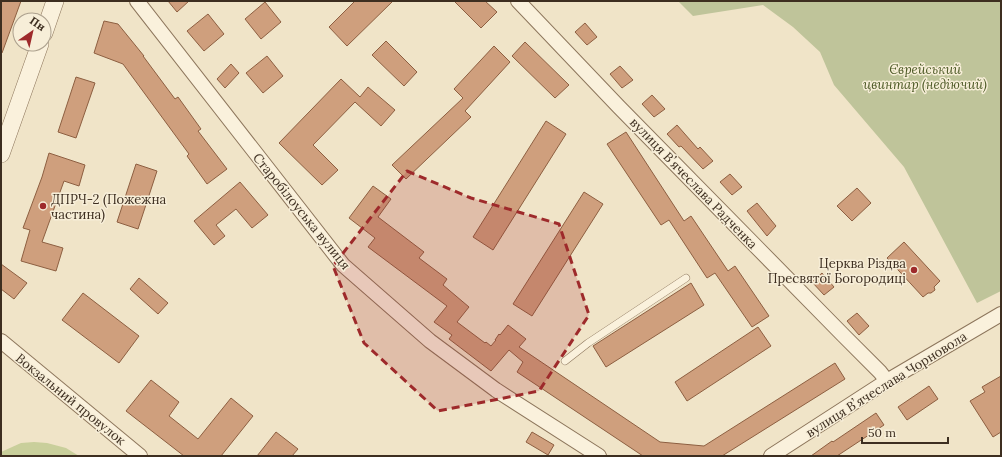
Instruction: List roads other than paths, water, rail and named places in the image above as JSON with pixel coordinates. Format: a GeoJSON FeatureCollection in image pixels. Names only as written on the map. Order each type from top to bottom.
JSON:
{"type":"FeatureCollection","features":[{"type":"Feature","properties":{"kind":"street"},"geometry":{"type":"LineString","coordinates":[[51,12],[55,1]]}},
{"type":"Feature","properties":{"kind":"street","name":"Старобілоуська вулиця"},"geometry":{"type":"LineString","coordinates":[[137,1],[343,265],[430,342],[496,390],[599,456]]}},
{"type":"Feature","properties":{"kind":"street","name":"вулиця Вʼячеслава Радченка"},"geometry":{"type":"LineString","coordinates":[[518,1],[624,113],[880,372],[887,381]]}},
{"type":"Feature","properties":{"kind":"street"},"geometry":{"type":"LineString","coordinates":[[1,154],[37,52]]}},
{"type":"Feature","properties":{"kind":"street","name":"вулиця Вʼячеслава Чорновола"},"geometry":{"type":"LineString","coordinates":[[771,456],[887,381],[1001,314]]}},
{"type":"Feature","properties":{"kind":"street","name":"Вокзальний провулок"},"geometry":{"type":"LineString","coordinates":[[1,342],[140,456]]}},
{"type":"Feature","properties":{"kind":"lane"},"geometry":{"type":"LineString","coordinates":[[565,361],[588,343],[686,278]]}},
{"type":"Feature","properties":{"kind":"place","name":"ДПРЧ-2 (Пожежна частина)"},"geometry":{"type":"Point","coordinates":[43,206]}},
{"type":"Feature","properties":{"kind":"place","name":"Церква Різдва Пресвятої Богородиці"},"geometry":{"type":"Point","coordinates":[914,270]}},
{"type":"Feature","properties":{"kind":"park label","name":"Єврейський цвинтар (недіючий)"},"geometry":{"type":"Point","coordinates":[925,76]}}]}
